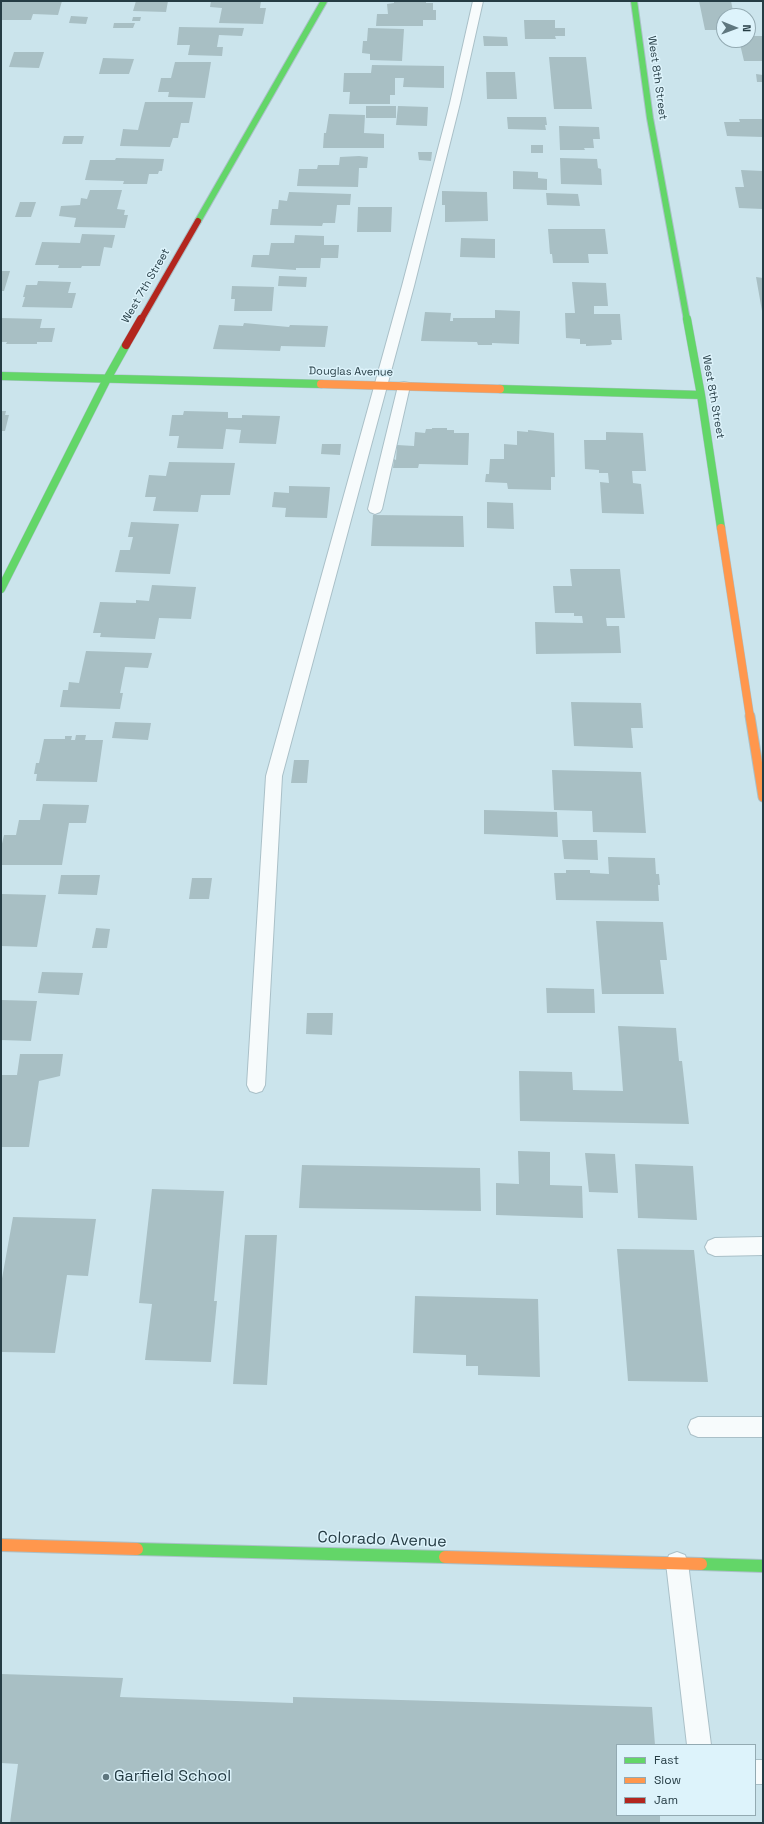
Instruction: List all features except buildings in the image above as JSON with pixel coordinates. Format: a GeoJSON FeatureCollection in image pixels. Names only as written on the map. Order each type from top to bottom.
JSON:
{"type":"FeatureCollection","features":[{"type":"Feature","properties":{"kind":"street","name":"West 7th Street"},"geometry":{"type":"LineString","coordinates":[[1,589],[106,379],[324,1]]}},
{"type":"Feature","properties":{"kind":"street","name":"West 8th Street"},"geometry":{"type":"LineString","coordinates":[[634,1],[650,118],[701,394],[763,797]]}},
{"type":"Feature","properties":{"kind":"street","name":"Douglas Avenue"},"geometry":{"type":"LineString","coordinates":[[1,376],[701,394]]}},
{"type":"Feature","properties":{"kind":"street","name":"Colorado Avenue"},"geometry":{"type":"LineString","coordinates":[[1,1545],[763,1566]]}},
{"type":"Feature","properties":{"kind":"lane"},"geometry":{"type":"LineString","coordinates":[[256,1085],[274,776],[381,385],[455,103],[478,1]]}},
{"type":"Feature","properties":{"kind":"lane"},"geometry":{"type":"LineString","coordinates":[[376,509],[404,386]]}},
{"type":"Feature","properties":{"kind":"lane"},"geometry":{"type":"LineString","coordinates":[[715,1247],[763,1246]]}},
{"type":"Feature","properties":{"kind":"lane"},"geometry":{"type":"LineString","coordinates":[[698,1427],[763,1427]]}},
{"type":"Feature","properties":{"kind":"lane"},"geometry":{"type":"LineString","coordinates":[[677,1563],[699,1744]]}},
{"type":"Feature","properties":{"kind":"traffic: fast"},"geometry":{"type":"LineString","coordinates":[[198,221],[324,1]]}},
{"type":"Feature","properties":{"kind":"traffic: fast"},"geometry":{"type":"LineString","coordinates":[[634,1],[650,118],[701,395],[721,528]]}},
{"type":"Feature","properties":{"kind":"traffic: fast"},"geometry":{"type":"LineString","coordinates":[[1,589],[107,379],[126,345]]}},
{"type":"Feature","properties":{"kind":"traffic: fast"},"geometry":{"type":"LineString","coordinates":[[1,376],[321,384]]}},
{"type":"Feature","properties":{"kind":"traffic: fast"},"geometry":{"type":"LineString","coordinates":[[500,389],[701,395]]}},
{"type":"Feature","properties":{"kind":"traffic: fast"},"geometry":{"type":"LineString","coordinates":[[137,1549],[445,1557]]}},
{"type":"Feature","properties":{"kind":"traffic: fast"},"geometry":{"type":"LineString","coordinates":[[701,1564],[763,1566]]}},
{"type":"Feature","properties":{"kind":"traffic: slow"},"geometry":{"type":"LineString","coordinates":[[321,384],[500,389]]}},
{"type":"Feature","properties":{"kind":"traffic: slow"},"geometry":{"type":"LineString","coordinates":[[721,528],[763,797]]}},
{"type":"Feature","properties":{"kind":"traffic: slow"},"geometry":{"type":"LineString","coordinates":[[1,1545],[137,1549]]}},
{"type":"Feature","properties":{"kind":"traffic: slow"},"geometry":{"type":"LineString","coordinates":[[445,1557],[701,1564]]}},
{"type":"Feature","properties":{"kind":"traffic: jam"},"geometry":{"type":"LineString","coordinates":[[126,345],[198,221]]}},
{"type":"Feature","properties":{"kind":"place","name":"Garfield School"},"geometry":{"type":"Point","coordinates":[106,1777]}}]}
